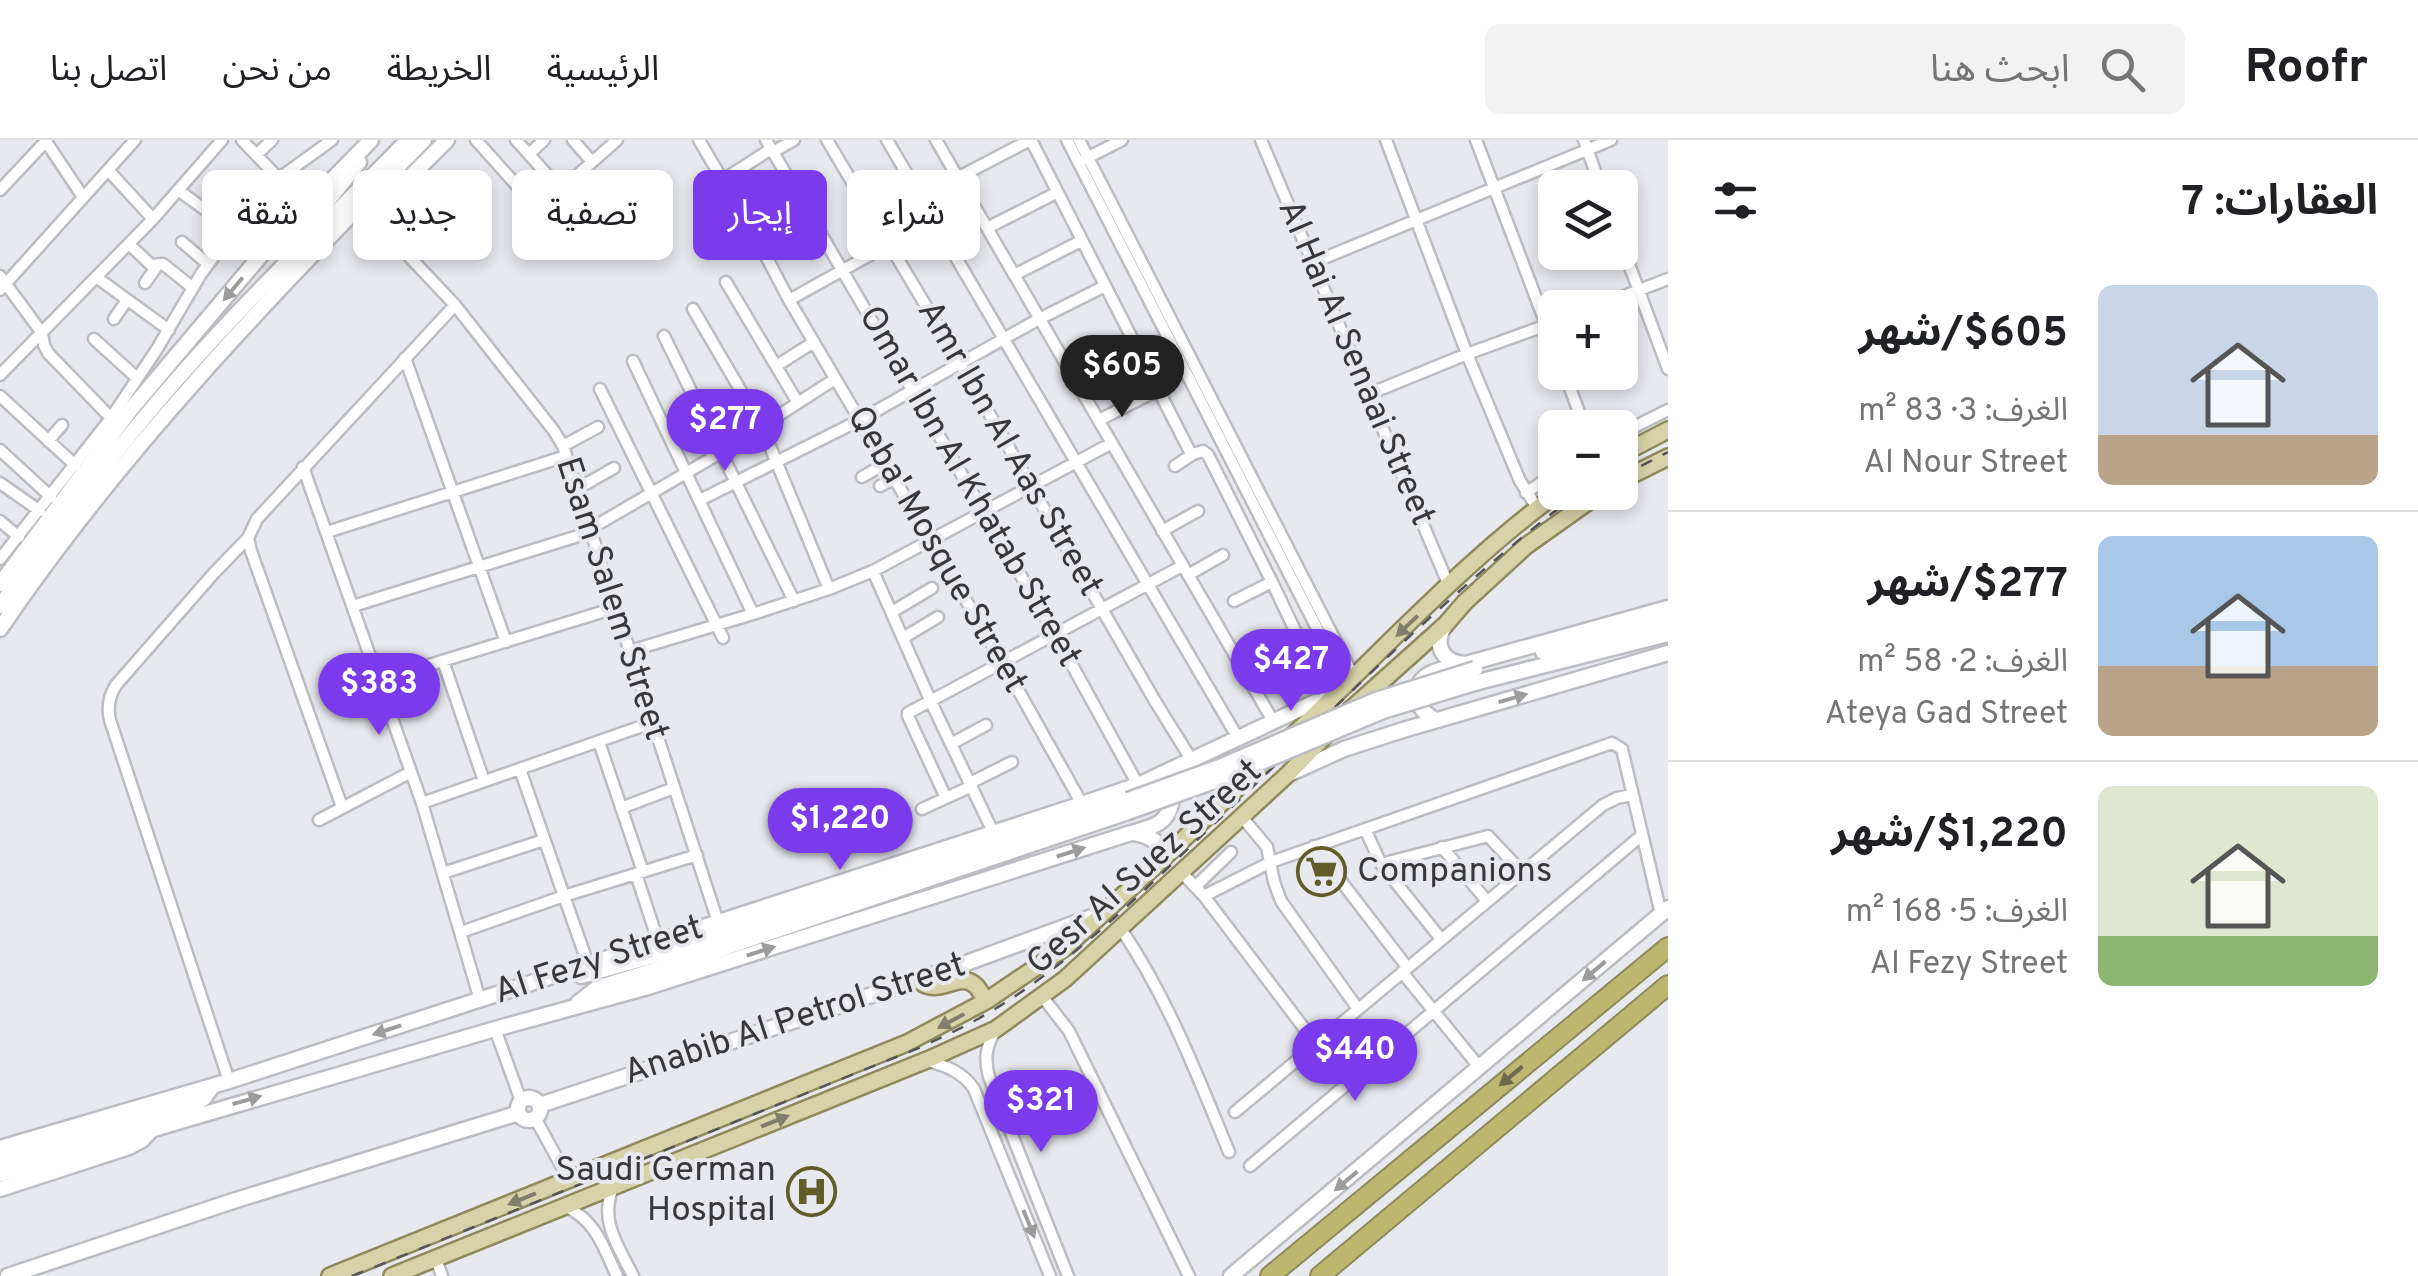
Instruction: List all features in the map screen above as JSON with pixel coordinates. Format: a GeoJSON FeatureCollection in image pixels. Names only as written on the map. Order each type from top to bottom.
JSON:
{"type":"FeatureCollection","features":[{"type":"Feature","properties":{"kind":"highway"},"geometry":{"type":"LineString","coordinates":[[1270,1276],[1668,947]]}},
{"type":"Feature","properties":{"kind":"highway"},"geometry":{"type":"LineString","coordinates":[[1320,1276],[1668,985]]}},
{"type":"Feature","properties":{"kind":"main road"},"geometry":{"type":"LineString","coordinates":[[333,178],[371,140]]}},
{"type":"Feature","properties":{"kind":"main road"},"geometry":{"type":"LineString","coordinates":[[333,196],[371,140]]}},
{"type":"Feature","properties":{"kind":"main road"},"geometry":{"type":"LineString","coordinates":[[333,217],[408,140]]}},
{"type":"Feature","properties":{"kind":"main road"},"geometry":{"type":"LineString","coordinates":[[0,629],[73,526],[191,383],[424,140]]}},
{"type":"Feature","properties":{"kind":"main road"},"geometry":{"type":"LineString","coordinates":[[417,170],[447,140]]}},
{"type":"Feature","properties":{"kind":"main road"},"geometry":{"type":"LineString","coordinates":[[0,584],[132,408],[259,260]]}},
{"type":"Feature","properties":{"kind":"main road"},"geometry":{"type":"LineString","coordinates":[[0,606],[155,404],[291,260]]}},
{"type":"Feature","properties":{"kind":"main road"},"geometry":{"type":"LineString","coordinates":[[191,383],[214,380]]}},
{"type":"Feature","properties":{"kind":"main road"},"geometry":{"type":"LineString","coordinates":[[1638,446],[1668,430]]}},
{"type":"Feature","properties":{"kind":"main road"},"geometry":{"type":"LineString","coordinates":[[1638,472],[1668,456]]}},
{"type":"Feature","properties":{"kind":"main road","name":"Gesr Al Suez Street"},"geometry":{"type":"LineString","coordinates":[[330,1276],[907,1044],[986,1001],[1066,947],[1537,508]]}},
{"type":"Feature","properties":{"kind":"main road","name":"Gesr Al Suez Street"},"geometry":{"type":"LineString","coordinates":[[392,1276],[996,1029],[1121,929],[1507,562],[1576,510]]}},
{"type":"Feature","properties":{"kind":"main road"},"geometry":{"type":"LineString","coordinates":[[1493,547],[1496,556],[1507,562]]}},
{"type":"Feature","properties":{"kind":"main road"},"geometry":{"type":"LineString","coordinates":[[555,976],[587,974],[698,943],[1226,778],[1473,672],[1668,608]]}},
{"type":"Feature","properties":{"kind":"main road"},"geometry":{"type":"LineString","coordinates":[[1446,624],[1439,637],[1441,651],[1451,662],[1473,672],[1668,621]]}},
{"type":"Feature","properties":{"kind":"main road"},"geometry":{"type":"LineString","coordinates":[[1436,720],[1420,708],[1416,694],[1429,674],[1473,672],[1668,634]]}},
{"type":"Feature","properties":{"kind":"main road"},"geometry":{"type":"LineString","coordinates":[[1288,774],[1344,749],[1668,653]]}},
{"type":"Feature","properties":{"kind":"main road","name":"Al Fezy Street"},"geometry":{"type":"LineString","coordinates":[[480,1000],[1082,804],[1138,784],[1315,702],[1329,702]]}},
{"type":"Feature","properties":{"kind":"main road"},"geometry":{"type":"LineString","coordinates":[[0,1174],[648,987],[1161,823],[1170,809],[1168,793],[1160,785],[1138,784]]}},
{"type":"Feature","properties":{"kind":"main road"},"geometry":{"type":"LineString","coordinates":[[574,1007],[597,988],[1128,806]]}},
{"type":"Feature","properties":{"kind":"main road"},"geometry":{"type":"LineString","coordinates":[[1131,833],[1149,837],[1167,855]]}},
{"type":"Feature","properties":{"kind":"main road"},"geometry":{"type":"LineString","coordinates":[[1231,1276],[1664,911]]}},
{"type":"Feature","properties":{"kind":"main road","name":"Anabib Al Petrol Street"},"geometry":{"type":"LineString","coordinates":[[538,1112],[1105,912]]}},
{"type":"Feature","properties":{"kind":"main road"},"geometry":{"type":"LineString","coordinates":[[918,980],[933,988],[967,980],[986,1001]]}},
{"type":"Feature","properties":{"kind":"main road"},"geometry":{"type":"LineString","coordinates":[[0,1148],[229,1082],[480,1000]]}},
{"type":"Feature","properties":{"kind":"main road"},"geometry":{"type":"LineString","coordinates":[[0,1162],[194,1104],[207,1096],[212,1086]]}},
{"type":"Feature","properties":{"kind":"main road"},"geometry":{"type":"LineString","coordinates":[[8,1276],[520,1107],[526,1120],[538,1112]]}},
{"type":"Feature","properties":{"kind":"main road"},"geometry":{"type":"LineString","coordinates":[[0,1189],[130,1148],[154,1128]]}},
{"type":"Feature","properties":{"kind":"street"},"geometry":{"type":"LineString","coordinates":[[0,190],[46,140],[84,197]]}},
{"type":"Feature","properties":{"kind":"street"},"geometry":{"type":"LineString","coordinates":[[111,418],[48,353],[42,333],[2,284],[134,140]]}},
{"type":"Feature","properties":{"kind":"street"},"geometry":{"type":"LineString","coordinates":[[0,375],[152,220],[222,140]]}},
{"type":"Feature","properties":{"kind":"street"},"geometry":{"type":"LineString","coordinates":[[242,140],[271,170]]}},
{"type":"Feature","properties":{"kind":"street"},"geometry":{"type":"LineString","coordinates":[[257,154],[272,140]]}},
{"type":"Feature","properties":{"kind":"street"},"geometry":{"type":"LineString","coordinates":[[289,170],[332,140]]}},
{"type":"Feature","properties":{"kind":"street"},"geometry":{"type":"LineString","coordinates":[[476,140],[512,175]]}},
{"type":"Feature","properties":{"kind":"street"},"geometry":{"type":"LineString","coordinates":[[516,140],[543,170]]}},
{"type":"Feature","properties":{"kind":"street"},"geometry":{"type":"LineString","coordinates":[[529,154],[544,140]]}},
{"type":"Feature","properties":{"kind":"street"},"geometry":{"type":"LineString","coordinates":[[573,140],[592,162]]}},
{"type":"Feature","properties":{"kind":"street"},"geometry":{"type":"LineString","coordinates":[[583,170],[617,140]]}},
{"type":"Feature","properties":{"kind":"street","name":"Qeba' Mosque Street"},"geometry":{"type":"LineString","coordinates":[[699,140],[716,170]]}},
{"type":"Feature","properties":{"kind":"street"},"geometry":{"type":"LineString","coordinates":[[737,170],[770,147],[794,140]]}},
{"type":"Feature","properties":{"kind":"street","name":"Amr Ibn Al Aas Street"},"geometry":{"type":"LineString","coordinates":[[827,140],[847,174]]}},
{"type":"Feature","properties":{"kind":"street"},"geometry":{"type":"LineString","coordinates":[[887,140],[905,170]]}},
{"type":"Feature","properties":{"kind":"street"},"geometry":{"type":"LineString","coordinates":[[936,140],[953,170]]}},
{"type":"Feature","properties":{"kind":"street"},"geometry":{"type":"LineString","coordinates":[[973,170],[1030,140],[1192,454]]}},
{"type":"Feature","properties":{"kind":"street"},"geometry":{"type":"LineString","coordinates":[[1067,140],[1083,160],[1350,681]]}},
{"type":"Feature","properties":{"kind":"street"},"geometry":{"type":"LineString","coordinates":[[1079,140],[1083,160]]}},
{"type":"Feature","properties":{"kind":"street"},"geometry":{"type":"LineString","coordinates":[[1083,160],[1122,140]]}},
{"type":"Feature","properties":{"kind":"street","name":"Al Hai Al Senaai Street"},"geometry":{"type":"LineString","coordinates":[[1261,140],[1449,586]]}},
{"type":"Feature","properties":{"kind":"street"},"geometry":{"type":"LineString","coordinates":[[1386,140],[1467,354],[1526,493],[1537,508]]}},
{"type":"Feature","properties":{"kind":"street"},"geometry":{"type":"LineString","coordinates":[[1476,140],[1538,293]]}},
{"type":"Feature","properties":{"kind":"street"},"geometry":{"type":"LineString","coordinates":[[1312,263],[1586,144],[1611,140]]}},
{"type":"Feature","properties":{"kind":"street"},"geometry":{"type":"LineString","coordinates":[[1586,144],[1595,170]]}},
{"type":"Feature","properties":{"kind":"street","name":"Omar Ibn Al Khatab Street"},"geometry":{"type":"LineString","coordinates":[[770,147],[1056,634],[1138,784]]}},
{"type":"Feature","properties":{"kind":"street"},"geometry":{"type":"LineString","coordinates":[[108,170],[152,220]]}},
{"type":"Feature","properties":{"kind":"street"},"geometry":{"type":"LineString","coordinates":[[178,190],[202,207]]}},
{"type":"Feature","properties":{"kind":"street"},"geometry":{"type":"LineString","coordinates":[[987,228],[1056,193]]}},
{"type":"Feature","properties":{"kind":"street"},"geometry":{"type":"LineString","coordinates":[[980,216],[1274,721]]}},
{"type":"Feature","properties":{"kind":"street"},"geometry":{"type":"LineString","coordinates":[[1014,276],[1081,241]]}},
{"type":"Feature","properties":{"kind":"street"},"geometry":{"type":"LineString","coordinates":[[182,242],[208,264]]}},
{"type":"Feature","properties":{"kind":"street"},"geometry":{"type":"LineString","coordinates":[[128,244],[151,266],[163,264],[193,288]]}},
{"type":"Feature","properties":{"kind":"street"},"geometry":{"type":"LineString","coordinates":[[0,560],[111,418],[211,260]]}},
{"type":"Feature","properties":{"kind":"street","name":"Esam Salem Street"},"geometry":{"type":"LineString","coordinates":[[412,260],[554,431],[564,451],[718,922]]}},
{"type":"Feature","properties":{"kind":"street","name":"Qeba' Mosque Street"},"geometry":{"type":"LineString","coordinates":[[768,260],[1082,804]]}},
{"type":"Feature","properties":{"kind":"street"},"geometry":{"type":"LineString","coordinates":[[789,300],[861,260]]}},
{"type":"Feature","properties":{"kind":"street","name":"Amr Ibn Al Aas Street"},"geometry":{"type":"LineString","coordinates":[[899,260],[1191,759]]}},
{"type":"Feature","properties":{"kind":"street"},"geometry":{"type":"LineString","coordinates":[[958,260],[1238,738]]}},
{"type":"Feature","properties":{"kind":"street"},"geometry":{"type":"LineString","coordinates":[[145,283],[157,266]]}},
{"type":"Feature","properties":{"kind":"street"},"geometry":{"type":"LineString","coordinates":[[1631,270],[1668,369]]}},
{"type":"Feature","properties":{"kind":"street"},"geometry":{"type":"LineString","coordinates":[[96,277],[169,330]]}},
{"type":"Feature","properties":{"kind":"street"},"geometry":{"type":"LineString","coordinates":[[1638,290],[1668,279]]}},
{"type":"Feature","properties":{"kind":"street"},"geometry":{"type":"LineString","coordinates":[[726,282],[798,403]]}},
{"type":"Feature","properties":{"kind":"street"},"geometry":{"type":"LineString","coordinates":[[700,500],[860,420],[1104,286]]}},
{"type":"Feature","properties":{"kind":"street"},"geometry":{"type":"LineString","coordinates":[[114,319],[127,300]]}},
{"type":"Feature","properties":{"kind":"street"},"geometry":{"type":"LineString","coordinates":[[342,808],[248,538],[252,524],[454,306]]}},
{"type":"Feature","properties":{"kind":"street"},"geometry":{"type":"LineString","coordinates":[[694,309],[762,427],[830,589]]}},
{"type":"Feature","properties":{"kind":"street"},"geometry":{"type":"LineString","coordinates":[[1369,394],[1538,329]]}},
{"type":"Feature","properties":{"kind":"street"},"geometry":{"type":"LineString","coordinates":[[664,336],[794,601]]}},
{"type":"Feature","properties":{"kind":"street"},"geometry":{"type":"LineString","coordinates":[[1069,371],[1132,338]]}},
{"type":"Feature","properties":{"kind":"street"},"geometry":{"type":"LineString","coordinates":[[94,339],[137,378]]}},
{"type":"Feature","properties":{"kind":"street"},"geometry":{"type":"LineString","coordinates":[[776,366],[814,342]]}},
{"type":"Feature","properties":{"kind":"street"},"geometry":{"type":"LineString","coordinates":[[405,358],[506,642]]}},
{"type":"Feature","properties":{"kind":"street"},"geometry":{"type":"LineString","coordinates":[[633,360],[754,614]]}},
{"type":"Feature","properties":{"kind":"street"},"geometry":{"type":"LineString","coordinates":[[353,606],[590,531],[835,379]]}},
{"type":"Feature","properties":{"kind":"street"},"geometry":{"type":"LineString","coordinates":[[600,389],[723,638]]}},
{"type":"Feature","properties":{"kind":"street"},"geometry":{"type":"LineString","coordinates":[[1099,420],[1158,390]]}},
{"type":"Feature","properties":{"kind":"street"},"geometry":{"type":"LineString","coordinates":[[0,396],[75,465]]}},
{"type":"Feature","properties":{"kind":"street"},"geometry":{"type":"LineString","coordinates":[[1638,425],[1668,410]]}},
{"type":"Feature","properties":{"kind":"street"},"geometry":{"type":"LineString","coordinates":[[48,441],[62,425]]}},
{"type":"Feature","properties":{"kind":"street"},"geometry":{"type":"LineString","coordinates":[[327,532],[564,451],[598,427]]}},
{"type":"Feature","properties":{"kind":"street"},"geometry":{"type":"LineString","coordinates":[[630,652],[794,601],[874,571],[1112,443]]}},
{"type":"Feature","properties":{"kind":"street"},"geometry":{"type":"LineString","coordinates":[[0,450],[51,497]]}},
{"type":"Feature","properties":{"kind":"street"},"geometry":{"type":"LineString","coordinates":[[1176,466],[1192,454],[1208,455],[1329,702]]}},
{"type":"Feature","properties":{"kind":"street"},"geometry":{"type":"LineString","coordinates":[[862,476],[886,464]]}},
{"type":"Feature","properties":{"kind":"street","name":"Al Fezy Street"},"geometry":{"type":"LineString","coordinates":[[303,467],[412,772],[480,1000]]}},
{"type":"Feature","properties":{"kind":"street"},"geometry":{"type":"LineString","coordinates":[[576,489],[614,468]]}},
{"type":"Feature","properties":{"kind":"street"},"geometry":{"type":"LineString","coordinates":[[880,486],[894,478]]}},
{"type":"Feature","properties":{"kind":"street"},"geometry":{"type":"LineString","coordinates":[[0,483],[40,511]]}},
{"type":"Feature","properties":{"kind":"street"},"geometry":{"type":"LineString","coordinates":[[1526,493],[1538,485]]}},
{"type":"Feature","properties":{"kind":"street"},"geometry":{"type":"LineString","coordinates":[[1162,531],[1198,511]]}},
{"type":"Feature","properties":{"kind":"street"},"geometry":{"type":"LineString","coordinates":[[0,521],[19,537]]}},
{"type":"Feature","properties":{"kind":"street"},"geometry":{"type":"LineString","coordinates":[[229,1082],[108,708],[116,684],[248,538]]}},
{"type":"Feature","properties":{"kind":"street"},"geometry":{"type":"LineString","coordinates":[[946,798],[907,715],[1148,584],[1223,555]]}},
{"type":"Feature","properties":{"kind":"street"},"geometry":{"type":"LineString","coordinates":[[874,571],[993,832]]}},
{"type":"Feature","properties":{"kind":"street"},"geometry":{"type":"LineString","coordinates":[[1234,601],[1272,582]]}},
{"type":"Feature","properties":{"kind":"street"},"geometry":{"type":"LineString","coordinates":[[892,612],[932,588]]}},
{"type":"Feature","properties":{"kind":"street"},"geometry":{"type":"LineString","coordinates":[[380,680],[615,608]]}},
{"type":"Feature","properties":{"kind":"street"},"geometry":{"type":"LineString","coordinates":[[903,638],[938,617]]}},
{"type":"Feature","properties":{"kind":"street"},"geometry":{"type":"LineString","coordinates":[[443,661],[484,782]]}},
{"type":"Feature","properties":{"kind":"street"},"geometry":{"type":"LineString","coordinates":[[422,803],[651,723]]}},
{"type":"Feature","properties":{"kind":"street"},"geometry":{"type":"LineString","coordinates":[[952,744],[986,725]]}},
{"type":"Feature","properties":{"kind":"street"},"geometry":{"type":"LineString","coordinates":[[599,742],[658,941]]}},
{"type":"Feature","properties":{"kind":"street"},"geometry":{"type":"LineString","coordinates":[[1200,891],[1314,846],[1617,744],[1622,749],[1664,911]]}},
{"type":"Feature","properties":{"kind":"street"},"geometry":{"type":"LineString","coordinates":[[922,809],[1012,762]]}},
{"type":"Feature","properties":{"kind":"street"},"geometry":{"type":"LineString","coordinates":[[520,769],[588,964]]}},
{"type":"Feature","properties":{"kind":"street"},"geometry":{"type":"LineString","coordinates":[[319,820],[412,772]]}},
{"type":"Feature","properties":{"kind":"street"},"geometry":{"type":"LineString","coordinates":[[621,808],[674,788]]}},
{"type":"Feature","properties":{"kind":"street"},"geometry":{"type":"LineString","coordinates":[[1235,1112],[1602,804],[1632,795]]}},
{"type":"Feature","properties":{"kind":"street"},"geometry":{"type":"LineString","coordinates":[[1242,817],[1264,842],[1281,901],[1358,1009]]}},
{"type":"Feature","properties":{"kind":"street"},"geometry":{"type":"LineString","coordinates":[[1365,829],[1381,864],[1441,939]]}},
{"type":"Feature","properties":{"kind":"street"},"geometry":{"type":"LineString","coordinates":[[1250,1166],[1642,835]]}},
{"type":"Feature","properties":{"kind":"street"},"geometry":{"type":"LineString","coordinates":[[1381,864],[1488,836],[1521,871]]}},
{"type":"Feature","properties":{"kind":"street"},"geometry":{"type":"LineString","coordinates":[[443,873],[544,840]]}},
{"type":"Feature","properties":{"kind":"street"},"geometry":{"type":"LineString","coordinates":[[1314,846],[1480,1068]]}},
{"type":"Feature","properties":{"kind":"street"},"geometry":{"type":"LineString","coordinates":[[1442,847],[1486,900]]}},
{"type":"Feature","properties":{"kind":"street"},"geometry":{"type":"LineString","coordinates":[[1200,891],[1231,852]]}},
{"type":"Feature","properties":{"kind":"street"},"geometry":{"type":"LineString","coordinates":[[461,932],[697,856]]}},
{"type":"Feature","properties":{"kind":"street"},"geometry":{"type":"LineString","coordinates":[[1182,873],[1200,891],[1316,1044]]}},
{"type":"Feature","properties":{"kind":"street"},"geometry":{"type":"LineString","coordinates":[[1121,929],[1175,1023],[1229,1152]]}},
{"type":"Feature","properties":{"kind":"street"},"geometry":{"type":"LineString","coordinates":[[1042,996],[1069,1030],[1189,1276]]}},
{"type":"Feature","properties":{"kind":"street"},"geometry":{"type":"LineString","coordinates":[[496,1028],[520,1107]]}},
{"type":"Feature","properties":{"kind":"street"},"geometry":{"type":"LineString","coordinates":[[996,1029],[976,1072],[974,1089],[1050,1276]]}},
{"type":"Feature","properties":{"kind":"street"},"geometry":{"type":"LineString","coordinates":[[926,1060],[976,1072]]}},
{"type":"Feature","properties":{"kind":"street"},"geometry":{"type":"LineString","coordinates":[[976,1072],[1068,1276]]}},
{"type":"Feature","properties":{"kind":"street"},"geometry":{"type":"LineString","coordinates":[[538,1112],[569,1180]]}},
{"type":"Feature","properties":{"kind":"street"},"geometry":{"type":"LineString","coordinates":[[613,1186],[607,1212],[609,1226],[633,1276]]}},
{"type":"Feature","properties":{"kind":"street"},"geometry":{"type":"LineString","coordinates":[[565,1206],[596,1231],[617,1276]]}},
{"type":"Feature","properties":{"kind":"street"},"geometry":{"type":"LineString","coordinates":[[587,1220],[607,1212]]}},
{"type":"Feature","properties":{"kind":"street"},"geometry":{"type":"LineString","coordinates":[[436,1259],[442,1276]]}},
{"type":"Feature","properties":{"kind":"railway"},"geometry":{"type":"LineString","coordinates":[[1638,468],[1668,452]]}},
{"type":"Feature","properties":{"kind":"railway"},"geometry":{"type":"LineString","coordinates":[[352,1276],[921,1047],[1009,1000],[1102,929],[1438,610],[1557,510]]}},
{"type":"Feature","properties":{"kind":"place","name":"Companions"},"geometry":{"type":"Point","coordinates":[1322,872]}},
{"type":"Feature","properties":{"kind":"place","name":"Saudi German Hospital"},"geometry":{"type":"Point","coordinates":[811,1191]}}]}
